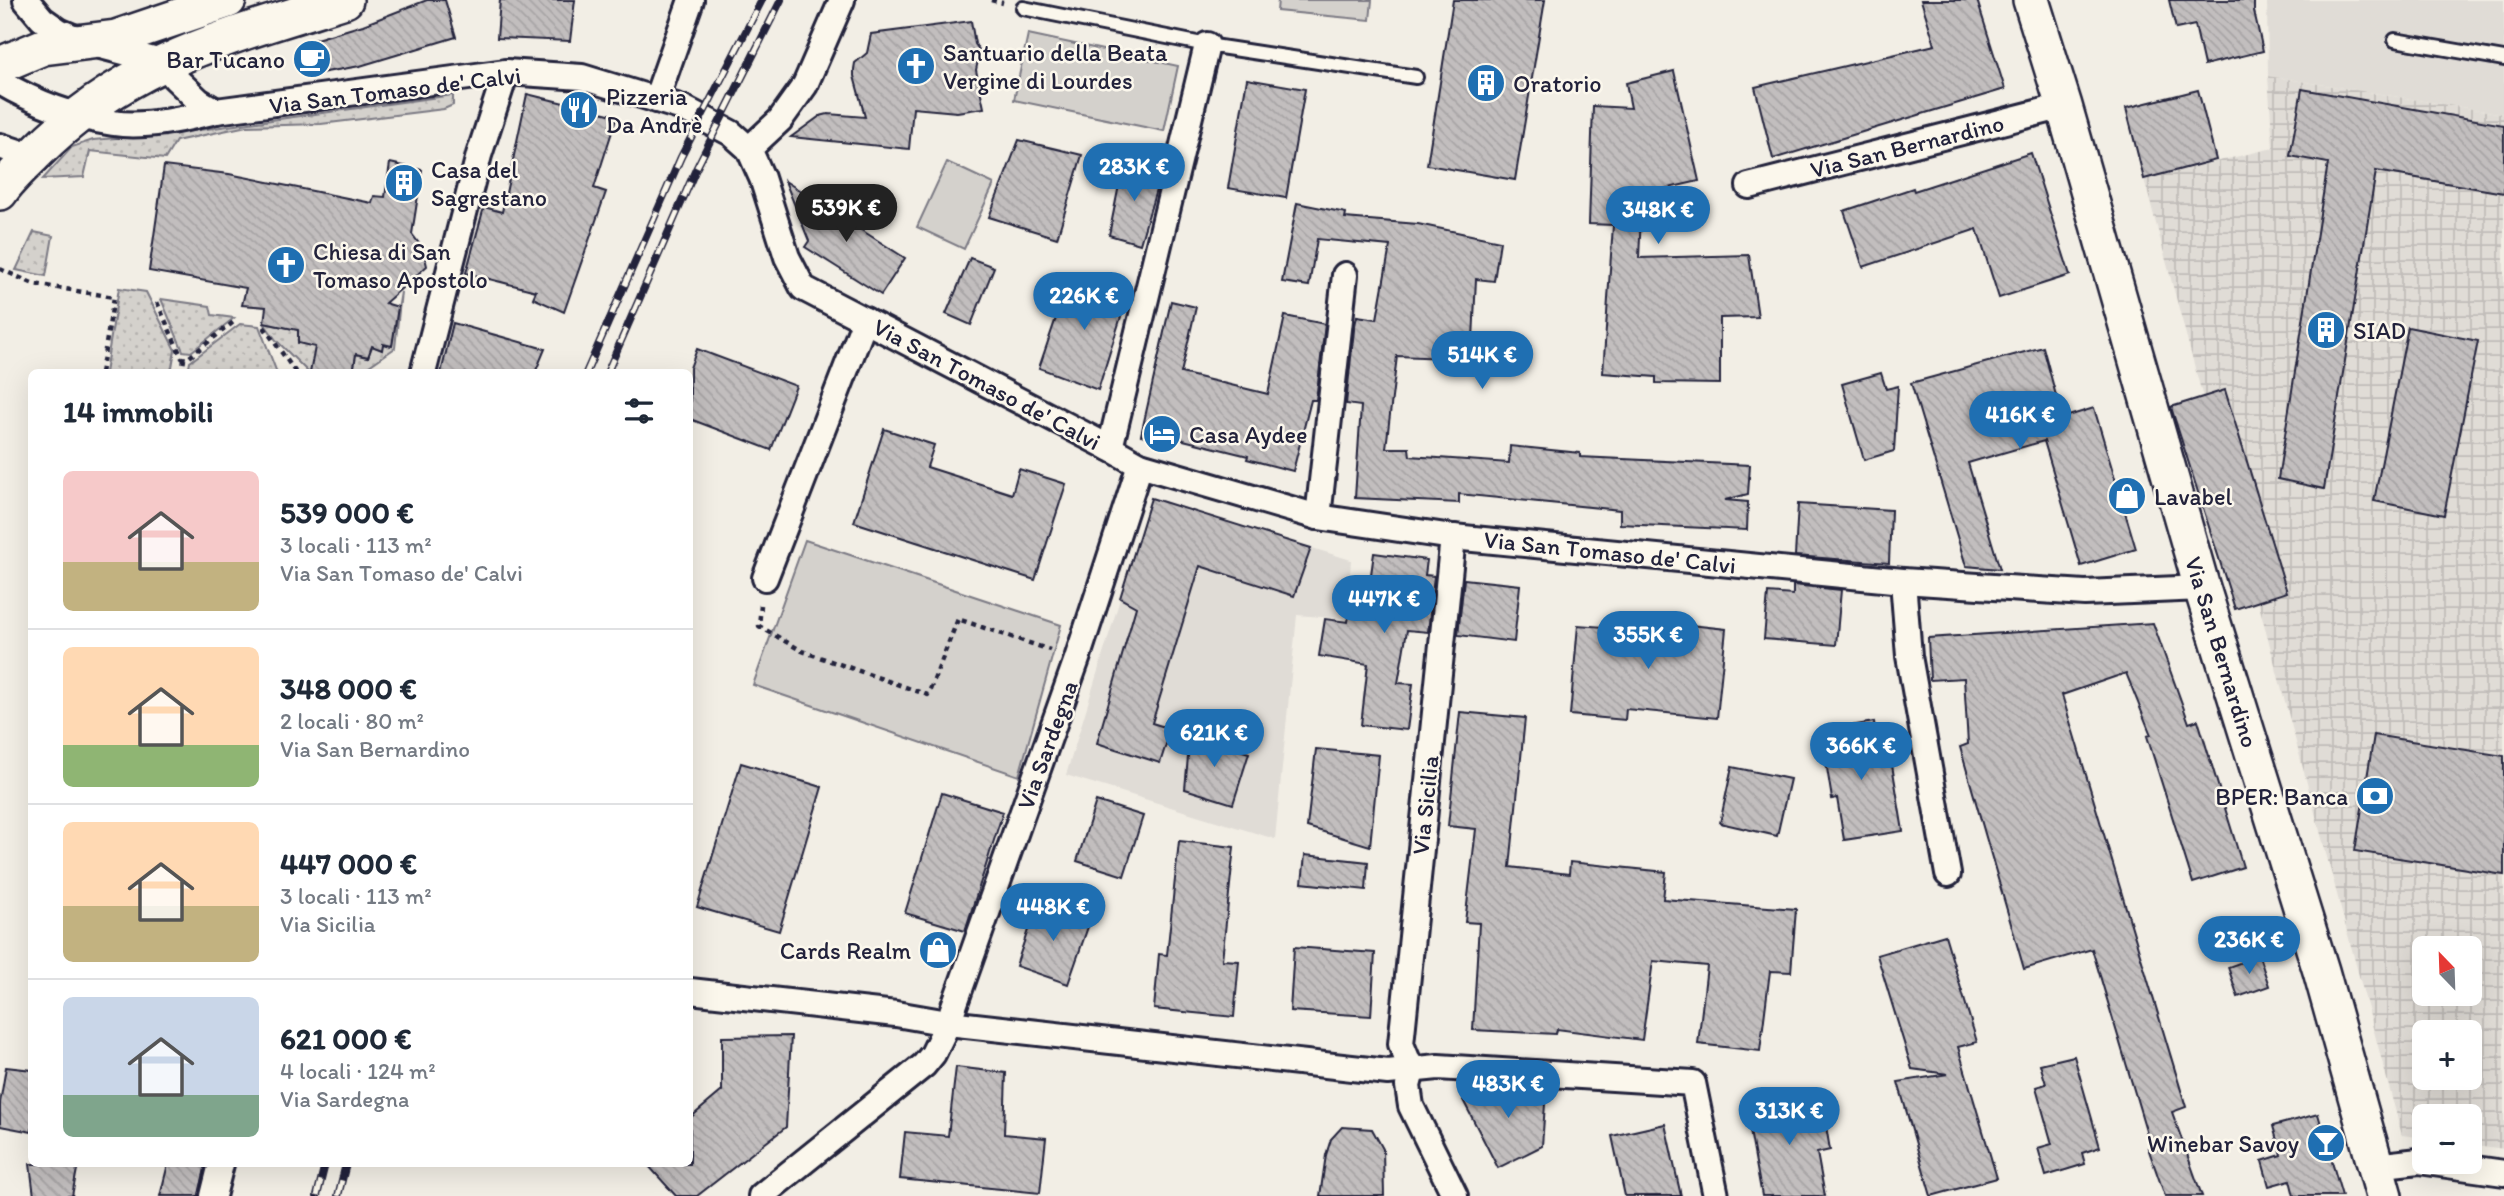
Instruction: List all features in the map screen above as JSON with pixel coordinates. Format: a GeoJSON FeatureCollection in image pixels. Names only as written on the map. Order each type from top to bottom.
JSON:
{"type":"FeatureCollection","features":[{"type":"Feature","properties":{"kind":"main road"},"geometry":{"type":"LineString","coordinates":[[0,65],[43,47],[116,37],[228,0]]}},
{"type":"Feature","properties":{"kind":"main road"},"geometry":{"type":"LineString","coordinates":[[0,192],[76,115],[114,89],[162,62],[213,42],[345,0]]}},
{"type":"Feature","properties":{"kind":"main road","name":"Via San Bernardino"},"geometry":{"type":"LineString","coordinates":[[2031,0],[2202,588],[2321,971],[2380,1181]]}},
{"type":"Feature","properties":{"kind":"street"},"geometry":{"type":"LineString","coordinates":[[26,0],[42,19],[59,31],[85,42],[162,62],[199,101],[216,111]]}},
{"type":"Feature","properties":{"kind":"street"},"geometry":{"type":"LineString","coordinates":[[656,100],[691,0]]}},
{"type":"Feature","properties":{"kind":"street"},"geometry":{"type":"LineString","coordinates":[[749,149],[780,120],[805,85],[842,0]]}},
{"type":"Feature","properties":{"kind":"street","name":"Via San Tomaso de' Calvi"},"geometry":{"type":"LineString","coordinates":[[1110,448],[1207,45]]}},
{"type":"Feature","properties":{"kind":"street"},"geometry":{"type":"LineString","coordinates":[[424,369],[479,155],[506,72]]}},
{"type":"Feature","properties":{"kind":"street","name":"Via San Tomaso de' Calvi"},"geometry":{"type":"LineString","coordinates":[[0,82],[24,96],[76,115],[115,124],[169,121],[216,111],[506,72],[582,78],[683,108],[731,133],[749,149],[762,178],[787,257],[803,288],[1140,466],[1318,517],[1453,537],[1903,581],[2085,593],[2202,588]]}},
{"type":"Feature","properties":{"kind":"street","name":"Via San Bernardino"},"geometry":{"type":"LineString","coordinates":[[1749,186],[2064,106]]}},
{"type":"Feature","properties":{"kind":"street"},"geometry":{"type":"LineString","coordinates":[[0,146],[33,157]]}},
{"type":"Feature","properties":{"kind":"street"},"geometry":{"type":"LineString","coordinates":[[1318,517],[1345,275]]}},
{"type":"Feature","properties":{"kind":"street","name":"Via San Tomaso de' Calvi"},"geometry":{"type":"LineString","coordinates":[[765,578],[865,320]]}},
{"type":"Feature","properties":{"kind":"street","name":"Via Sardegna"},"geometry":{"type":"LineString","coordinates":[[761,1196],[924,1065],[933,1054],[948,1023],[1077,659],[1140,466]]}},
{"type":"Feature","properties":{"kind":"street","name":"Via Sicilia"},"geometry":{"type":"LineString","coordinates":[[1453,537],[1401,1044],[1412,1071],[1408,1086],[1410,1106],[1455,1196]]}},
{"type":"Feature","properties":{"kind":"street"},"geometry":{"type":"LineString","coordinates":[[1903,581],[1909,656],[1948,874]]}},
{"type":"Feature","properties":{"kind":"street"},"geometry":{"type":"LineString","coordinates":[[693,991],[1388,1072],[1438,1067],[1693,1083],[1716,1196]]}},
{"type":"Feature","properties":{"kind":"street"},"geometry":{"type":"LineString","coordinates":[[2380,1181],[2419,1161],[2504,1173]]}},
{"type":"Feature","properties":{"kind":"street"},"geometry":{"type":"LineString","coordinates":[[213,1196],[220,1167]]}},
{"type":"Feature","properties":{"kind":"lane"},"geometry":{"type":"LineString","coordinates":[[1023,8],[1207,45],[1416,77]]}},
{"type":"Feature","properties":{"kind":"lane"},"geometry":{"type":"LineString","coordinates":[[2395,40],[2504,59]]}},
{"type":"Feature","properties":{"kind":"path"},"geometry":{"type":"LineString","coordinates":[[0,269],[34,284],[114,297],[102,369]]}},
{"type":"Feature","properties":{"kind":"path"},"geometry":{"type":"LineString","coordinates":[[157,302],[184,359],[183,369]]}},
{"type":"Feature","properties":{"kind":"path"},"geometry":{"type":"LineString","coordinates":[[184,359],[236,320]]}},
{"type":"Feature","properties":{"kind":"path"},"geometry":{"type":"LineString","coordinates":[[264,327],[293,369]]}},
{"type":"Feature","properties":{"kind":"path"},"geometry":{"type":"LineString","coordinates":[[765,578],[759,626],[802,651],[928,695],[958,619],[1077,659]]}},
{"type":"Feature","properties":{"kind":"shaded area"},"geometry":{"type":"Polygon","coordinates":[[[1278,0],[1372,0],[1370,20],[1277,11],[1278,0]]]}},
{"type":"Feature","properties":{"kind":"shaded area"},"geometry":{"type":"Polygon","coordinates":[[[2267,0],[2504,0],[2504,114],[2268,76],[2267,0]]]}},
{"type":"Feature","properties":{"kind":"shaded area"},"geometry":{"type":"Polygon","coordinates":[[[1028,34],[1178,66],[1164,131],[1014,100],[1028,34]]]}},
{"type":"Feature","properties":{"kind":"shaded area"},"geometry":{"type":"Polygon","coordinates":[[[2268,76],[2504,114],[2504,1149],[2482,1146],[2482,1104],[2412,1104],[2412,1136],[2402,1135],[2144,179],[2273,148],[2268,76]]]}},
{"type":"Feature","properties":{"kind":"shaded area"},"geometry":{"type":"Polygon","coordinates":[[[453,95],[453,105],[444,109],[321,124],[247,126],[176,141],[165,159],[90,151],[84,177],[43,179],[72,147],[93,140],[185,132],[453,95]]]}},
{"type":"Feature","properties":{"kind":"shaded area"},"geometry":{"type":"Polygon","coordinates":[[[947,162],[994,184],[964,249],[917,227],[947,162]]]}},
{"type":"Feature","properties":{"kind":"shaded area"},"geometry":{"type":"Polygon","coordinates":[[[34,232],[53,236],[46,276],[16,270],[34,232]]]}},
{"type":"Feature","properties":{"kind":"shaded area"},"geometry":{"type":"Polygon","coordinates":[[[119,288],[146,292],[175,350],[172,369],[106,369],[119,288]]]}},
{"type":"Feature","properties":{"kind":"shaded area"},"geometry":{"type":"Polygon","coordinates":[[[401,292],[395,348],[365,369],[354,369],[356,354],[368,357],[372,346],[381,349],[383,344],[392,346],[401,292]]]}},
{"type":"Feature","properties":{"kind":"shaded area"},"geometry":{"type":"Polygon","coordinates":[[[161,299],[210,306],[212,315],[234,318],[191,352],[183,351],[161,299]]]}},
{"type":"Feature","properties":{"kind":"shaded area"},"geometry":{"type":"Polygon","coordinates":[[[264,323],[298,330],[315,347],[314,369],[305,369],[276,340],[264,323]]]}},
{"type":"Feature","properties":{"kind":"shaded area"},"geometry":{"type":"Polygon","coordinates":[[[240,324],[259,326],[275,369],[189,369],[190,362],[240,324]]]}},
{"type":"Feature","properties":{"kind":"shaded area"},"geometry":{"type":"Polygon","coordinates":[[[1151,498],[1351,560],[1347,619],[1297,615],[1275,839],[1066,775],[1151,498]]]}},
{"type":"Feature","properties":{"kind":"shaded area"},"geometry":{"type":"Polygon","coordinates":[[[805,540],[1061,625],[1019,776],[753,685],[805,540]]]}},
{"type":"Feature","properties":{"kind":"building"},"geometry":{"type":"Polygon","coordinates":[[[427,0],[445,0],[456,37],[360,66],[314,74],[303,43],[363,25],[427,0]]]}},
{"type":"Feature","properties":{"kind":"building"},"geometry":{"type":"Polygon","coordinates":[[[500,0],[575,0],[570,41],[497,38],[500,0]]]}},
{"type":"Feature","properties":{"kind":"building","name":"Oratorio"},"geometry":{"type":"Polygon","coordinates":[[[1453,0],[1545,0],[1515,180],[1427,165],[1453,0]]]}},
{"type":"Feature","properties":{"kind":"building"},"geometry":{"type":"Polygon","coordinates":[[[1921,0],[1977,0],[2005,89],[1773,159],[1755,87],[1935,45],[1921,0]]]}},
{"type":"Feature","properties":{"kind":"building"},"geometry":{"type":"Polygon","coordinates":[[[2169,0],[2254,0],[2263,51],[2204,65],[2195,25],[2176,29],[2169,0]]]}},
{"type":"Feature","properties":{"kind":"building","name":"Santuario della Beata Vergine di Lourdes"},"geometry":{"type":"Polygon","coordinates":[[[971,21],[975,44],[980,51],[976,70],[984,108],[957,112],[913,108],[909,149],[791,137],[820,116],[828,114],[865,117],[854,69],[855,63],[867,53],[871,34],[971,21]]]}},
{"type":"Feature","properties":{"kind":"building"},"geometry":{"type":"Polygon","coordinates":[[[1674,71],[1699,181],[1642,194],[1639,258],[1749,255],[1758,317],[1720,318],[1720,384],[1656,383],[1656,377],[1603,373],[1613,225],[1589,224],[1593,106],[1631,108],[1626,83],[1674,71]]]}},
{"type":"Feature","properties":{"kind":"building"},"geometry":{"type":"Polygon","coordinates":[[[1247,79],[1305,89],[1286,198],[1228,188],[1247,79]]]}},
{"type":"Feature","properties":{"kind":"building"},"geometry":{"type":"Polygon","coordinates":[[[2302,89],[2504,125],[2504,193],[2376,171],[2324,489],[2278,479],[2328,163],[2290,156],[2302,89]]]}},
{"type":"Feature","properties":{"kind":"building"},"geometry":{"type":"Polygon","coordinates":[[[2198,90],[2216,160],[2144,179],[2126,108],[2198,90]]]}},
{"type":"Feature","properties":{"kind":"building"},"geometry":{"type":"Polygon","coordinates":[[[527,94],[617,116],[594,188],[606,192],[564,312],[533,298],[536,291],[466,273],[484,207],[502,212],[527,94]]]}},
{"type":"Feature","properties":{"kind":"building"},"geometry":{"type":"Polygon","coordinates":[[[1019,140],[1082,155],[1057,238],[989,217],[1019,140]]]}},
{"type":"Feature","properties":{"kind":"building"},"geometry":{"type":"Polygon","coordinates":[[[2031,153],[2070,275],[1999,298],[1977,229],[1863,267],[1844,211],[2031,153]]]}},
{"type":"Feature","properties":{"kind":"building","name":"Chiesa di San Tomaso Apostolo"},"geometry":{"type":"Polygon","coordinates":[[[390,163],[422,170],[412,234],[423,249],[427,266],[385,303],[398,307],[392,346],[383,344],[382,350],[372,346],[368,357],[356,354],[354,369],[311,369],[315,347],[298,343],[298,330],[264,323],[266,307],[242,305],[246,288],[149,271],[164,166],[229,174],[372,203],[374,196],[385,197],[390,163]]]}},
{"type":"Feature","properties":{"kind":"building"},"geometry":{"type":"Polygon","coordinates":[[[1123,165],[1161,173],[1140,244],[1109,235],[1123,165]]]}},
{"type":"Feature","properties":{"kind":"building"},"geometry":{"type":"Polygon","coordinates":[[[785,181],[905,258],[881,295],[805,247],[809,241],[785,181]]]}},
{"type":"Feature","properties":{"kind":"building"},"geometry":{"type":"Polygon","coordinates":[[[1297,203],[1346,213],[1345,218],[1418,224],[1500,241],[1494,281],[1476,279],[1472,359],[1397,356],[1386,448],[1409,448],[1410,456],[1509,463],[1510,446],[1580,453],[1580,457],[1750,465],[1748,494],[1725,500],[1748,502],[1747,530],[1620,524],[1620,510],[1459,494],[1459,503],[1355,498],[1361,406],[1346,404],[1354,330],[1357,316],[1377,319],[1390,246],[1317,239],[1309,286],[1282,282],[1297,203]]]}},
{"type":"Feature","properties":{"kind":"building"},"geometry":{"type":"Polygon","coordinates":[[[970,258],[994,267],[971,325],[946,314],[970,258]]]}},
{"type":"Feature","properties":{"kind":"building"},"geometry":{"type":"Polygon","coordinates":[[[1070,277],[1129,291],[1098,390],[1039,368],[1070,277]]]}},
{"type":"Feature","properties":{"kind":"building"},"geometry":{"type":"Polygon","coordinates":[[[1171,301],[1196,307],[1181,373],[1268,394],[1285,316],[1325,324],[1316,400],[1311,400],[1293,471],[1247,459],[1248,456],[1167,436],[1166,441],[1141,435],[1171,301]]]}},
{"type":"Feature","properties":{"kind":"building"},"geometry":{"type":"Polygon","coordinates":[[[453,323],[545,349],[537,369],[442,369],[453,323]]]}},
{"type":"Feature","properties":{"kind":"building"},"geometry":{"type":"Polygon","coordinates":[[[2408,327],[2478,341],[2444,515],[2374,501],[2408,327]]]}},
{"type":"Feature","properties":{"kind":"building"},"geometry":{"type":"Polygon","coordinates":[[[2043,347],[2062,418],[2094,408],[2136,549],[2081,566],[2044,441],[1968,463],[2000,569],[1966,566],[1911,383],[2043,347]]]}},
{"type":"Feature","properties":{"kind":"building"},"geometry":{"type":"Polygon","coordinates":[[[697,349],[796,386],[771,450],[693,420],[693,369],[690,368],[697,349]]]}},
{"type":"Feature","properties":{"kind":"building"},"geometry":{"type":"Polygon","coordinates":[[[1881,373],[1886,389],[1898,386],[1894,451],[1864,460],[1842,384],[1881,373]]]}},
{"type":"Feature","properties":{"kind":"building"},"geometry":{"type":"Polygon","coordinates":[[[2225,390],[2287,592],[2235,609],[2171,407],[2225,390]]]}},
{"type":"Feature","properties":{"kind":"building"},"geometry":{"type":"Polygon","coordinates":[[[884,429],[934,445],[927,467],[1012,494],[1019,469],[1066,484],[1035,580],[854,522],[884,429]]]}},
{"type":"Feature","properties":{"kind":"building"},"geometry":{"type":"Polygon","coordinates":[[[1151,498],[1311,548],[1294,596],[1200,566],[1152,723],[1171,729],[1160,763],[1097,743],[1136,607],[1120,598],[1151,498]]]}},
{"type":"Feature","properties":{"kind":"building"},"geometry":{"type":"Polygon","coordinates":[[[1798,504],[1891,510],[1889,563],[1795,556],[1798,504]]]}},
{"type":"Feature","properties":{"kind":"building"},"geometry":{"type":"Polygon","coordinates":[[[1374,553],[1427,560],[1425,575],[1434,576],[1428,632],[1407,630],[1398,683],[1413,684],[1407,730],[1361,725],[1368,664],[1319,656],[1325,619],[1348,622],[1352,594],[1368,596],[1374,553]]]}},
{"type":"Feature","properties":{"kind":"building"},"geometry":{"type":"Polygon","coordinates":[[[1464,579],[1520,585],[1514,642],[1458,635],[1464,579]]]}},
{"type":"Feature","properties":{"kind":"building"},"geometry":{"type":"Polygon","coordinates":[[[1793,585],[1841,590],[1836,645],[1764,639],[1768,593],[1793,595],[1793,585]]]}},
{"type":"Feature","properties":{"kind":"building"},"geometry":{"type":"Polygon","coordinates":[[[1672,623],[1726,629],[1717,718],[1626,709],[1625,720],[1570,715],[1578,625],[1671,632],[1672,623]]]}},
{"type":"Feature","properties":{"kind":"building"},"geometry":{"type":"Polygon","coordinates":[[[2153,623],[2189,723],[2198,720],[2243,867],[2193,883],[2147,736],[2151,735],[2126,673],[2062,695],[2186,1107],[2172,1112],[2202,1196],[2165,1196],[2148,1148],[2151,1147],[2092,949],[2024,969],[1960,747],[1968,744],[1964,678],[1930,680],[1928,638],[2153,623]]]}},
{"type":"Feature","properties":{"kind":"building"},"geometry":{"type":"Polygon","coordinates":[[[1460,712],[1525,718],[1510,867],[1569,874],[1570,862],[1666,872],[1663,899],[1796,909],[1791,972],[1770,971],[1760,1051],[1698,1044],[1707,966],[1653,961],[1642,1040],[1557,1029],[1556,1034],[1473,1030],[1479,923],[1465,922],[1476,829],[1448,826],[1460,712]]]}},
{"type":"Feature","properties":{"kind":"building"},"geometry":{"type":"Polygon","coordinates":[[[1874,722],[1881,767],[1892,765],[1903,831],[1844,840],[1837,798],[1832,799],[1821,731],[1874,722]]]}},
{"type":"Feature","properties":{"kind":"building"},"geometry":{"type":"Polygon","coordinates":[[[1190,735],[1249,753],[1233,804],[1185,789],[1190,735]]]}},
{"type":"Feature","properties":{"kind":"building"},"geometry":{"type":"Polygon","coordinates":[[[2374,735],[2504,756],[2504,875],[2355,851],[2374,735]]]}},
{"type":"Feature","properties":{"kind":"building"},"geometry":{"type":"Polygon","coordinates":[[[1316,749],[1379,755],[1370,846],[1307,827],[1316,749]]]}},
{"type":"Feature","properties":{"kind":"building"},"geometry":{"type":"Polygon","coordinates":[[[741,763],[822,787],[779,931],[697,907],[741,763]]]}},
{"type":"Feature","properties":{"kind":"building"},"geometry":{"type":"Polygon","coordinates":[[[1732,767],[1790,779],[1777,836],[1720,823],[1732,767]]]}},
{"type":"Feature","properties":{"kind":"building"},"geometry":{"type":"Polygon","coordinates":[[[942,793],[1003,812],[965,931],[905,913],[942,793]]]}},
{"type":"Feature","properties":{"kind":"building"},"geometry":{"type":"Polygon","coordinates":[[[1096,801],[1143,816],[1124,876],[1077,861],[1096,801]]]}},
{"type":"Feature","properties":{"kind":"building"},"geometry":{"type":"Polygon","coordinates":[[[1179,841],[1234,847],[1222,960],[1239,961],[1234,1017],[1154,1009],[1159,954],[1167,955],[1179,841]]]}},
{"type":"Feature","properties":{"kind":"building"},"geometry":{"type":"Polygon","coordinates":[[[1305,855],[1368,862],[1366,890],[1302,883],[1305,855]]]}},
{"type":"Feature","properties":{"kind":"building"},"geometry":{"type":"Polygon","coordinates":[[[1037,903],[1090,921],[1068,984],[1016,966],[1037,903]]]}},
{"type":"Feature","properties":{"kind":"building"},"geometry":{"type":"Polygon","coordinates":[[[1945,935],[1977,1042],[1958,1047],[1997,1178],[1931,1196],[1898,1082],[1948,1074],[1912,1069],[1877,955],[1945,935]]]}},
{"type":"Feature","properties":{"kind":"building"},"geometry":{"type":"Polygon","coordinates":[[[1294,947],[1375,953],[1371,1016],[1290,1011],[1294,947]]]}},
{"type":"Feature","properties":{"kind":"building"},"geometry":{"type":"Polygon","coordinates":[[[2259,956],[2269,986],[2238,997],[2228,967],[2259,956]]]}},
{"type":"Feature","properties":{"kind":"building"},"geometry":{"type":"Polygon","coordinates":[[[791,1036],[786,1127],[697,1196],[676,1196],[650,1167],[693,1167],[693,1115],[722,1091],[722,1037],[791,1036]]]}},
{"type":"Feature","properties":{"kind":"building"},"geometry":{"type":"Polygon","coordinates":[[[2074,1056],[2100,1147],[2082,1153],[2085,1164],[2046,1176],[2038,1148],[2052,1144],[2036,1087],[2046,1084],[2040,1064],[2074,1056]]]}},
{"type":"Feature","properties":{"kind":"building"},"geometry":{"type":"Polygon","coordinates":[[[6,1067],[28,1070],[28,1131],[0,1126],[0,1103],[6,1067]]]}},
{"type":"Feature","properties":{"kind":"building"},"geometry":{"type":"Polygon","coordinates":[[[956,1067],[1006,1073],[1004,1134],[1046,1138],[1040,1193],[900,1179],[905,1132],[948,1136],[956,1067]]]}},
{"type":"Feature","properties":{"kind":"building"},"geometry":{"type":"Polygon","coordinates":[[[1473,1084],[1546,1090],[1542,1146],[1498,1168],[1463,1100],[1473,1084]]]}},
{"type":"Feature","properties":{"kind":"building"},"geometry":{"type":"Polygon","coordinates":[[[1821,1096],[1830,1150],[1817,1153],[1825,1196],[1762,1196],[1746,1109],[1821,1096]]]}},
{"type":"Feature","properties":{"kind":"building"},"geometry":{"type":"Polygon","coordinates":[[[2318,1114],[2342,1196],[2294,1196],[2290,1180],[2269,1186],[2262,1161],[2281,1155],[2273,1126],[2318,1114]]]}},
{"type":"Feature","properties":{"kind":"building"},"geometry":{"type":"Polygon","coordinates":[[[1665,1124],[1681,1196],[1625,1196],[1612,1136],[1665,1124]]]}},
{"type":"Feature","properties":{"kind":"building"},"geometry":{"type":"Polygon","coordinates":[[[1342,1127],[1372,1129],[1383,1149],[1384,1196],[1320,1196],[1331,1139],[1342,1127]]]}},
{"type":"Feature","properties":{"kind":"building"},"geometry":{"type":"Polygon","coordinates":[[[30,1167],[77,1167],[72,1196],[34,1196],[30,1167]]]}},
{"type":"Feature","properties":{"kind":"building"},"geometry":{"type":"Polygon","coordinates":[[[167,1167],[205,1167],[199,1196],[160,1196],[167,1167]]]}},
{"type":"Feature","properties":{"kind":"railway"},"geometry":{"type":"LineString","coordinates":[[588,369],[681,157],[762,0]]}},
{"type":"Feature","properties":{"kind":"railway"},"geometry":{"type":"LineString","coordinates":[[609,369],[696,169],[781,0]]}},
{"type":"Feature","properties":{"kind":"railway"},"geometry":{"type":"LineString","coordinates":[[317,1196],[324,1167]]}},
{"type":"Feature","properties":{"kind":"railway"},"geometry":{"type":"LineString","coordinates":[[338,1196],[345,1167]]}},
{"type":"Feature","properties":{"kind":"place","name":"Bar Tucano"},"geometry":{"type":"Point","coordinates":[312,59]}},
{"type":"Feature","properties":{"kind":"place","name":"Santuario della Beata Vergine di Lourdes"},"geometry":{"type":"Point","coordinates":[916,66]}},
{"type":"Feature","properties":{"kind":"place","name":"Oratorio"},"geometry":{"type":"Point","coordinates":[1486,83]}},
{"type":"Feature","properties":{"kind":"place","name":"Pizzeria Da Andrè"},"geometry":{"type":"Point","coordinates":[579,110]}},
{"type":"Feature","properties":{"kind":"place","name":"Casa del Sagrestano"},"geometry":{"type":"Point","coordinates":[404,183]}},
{"type":"Feature","properties":{"kind":"place","name":"Chiesa di San Tomaso Apostolo"},"geometry":{"type":"Point","coordinates":[286,265]}},
{"type":"Feature","properties":{"kind":"place","name":"SIAD"},"geometry":{"type":"Point","coordinates":[2326,330]}},
{"type":"Feature","properties":{"kind":"place","name":"Casa Aydee"},"geometry":{"type":"Point","coordinates":[1162,434]}},
{"type":"Feature","properties":{"kind":"place","name":"Lavabel"},"geometry":{"type":"Point","coordinates":[2127,496]}},
{"type":"Feature","properties":{"kind":"place","name":"BPER: Banca"},"geometry":{"type":"Point","coordinates":[2375,796]}},
{"type":"Feature","properties":{"kind":"place","name":"Cards Realm"},"geometry":{"type":"Point","coordinates":[938,950]}},
{"type":"Feature","properties":{"kind":"place","name":"Winebar Savoy"},"geometry":{"type":"Point","coordinates":[2326,1143]}}]}
